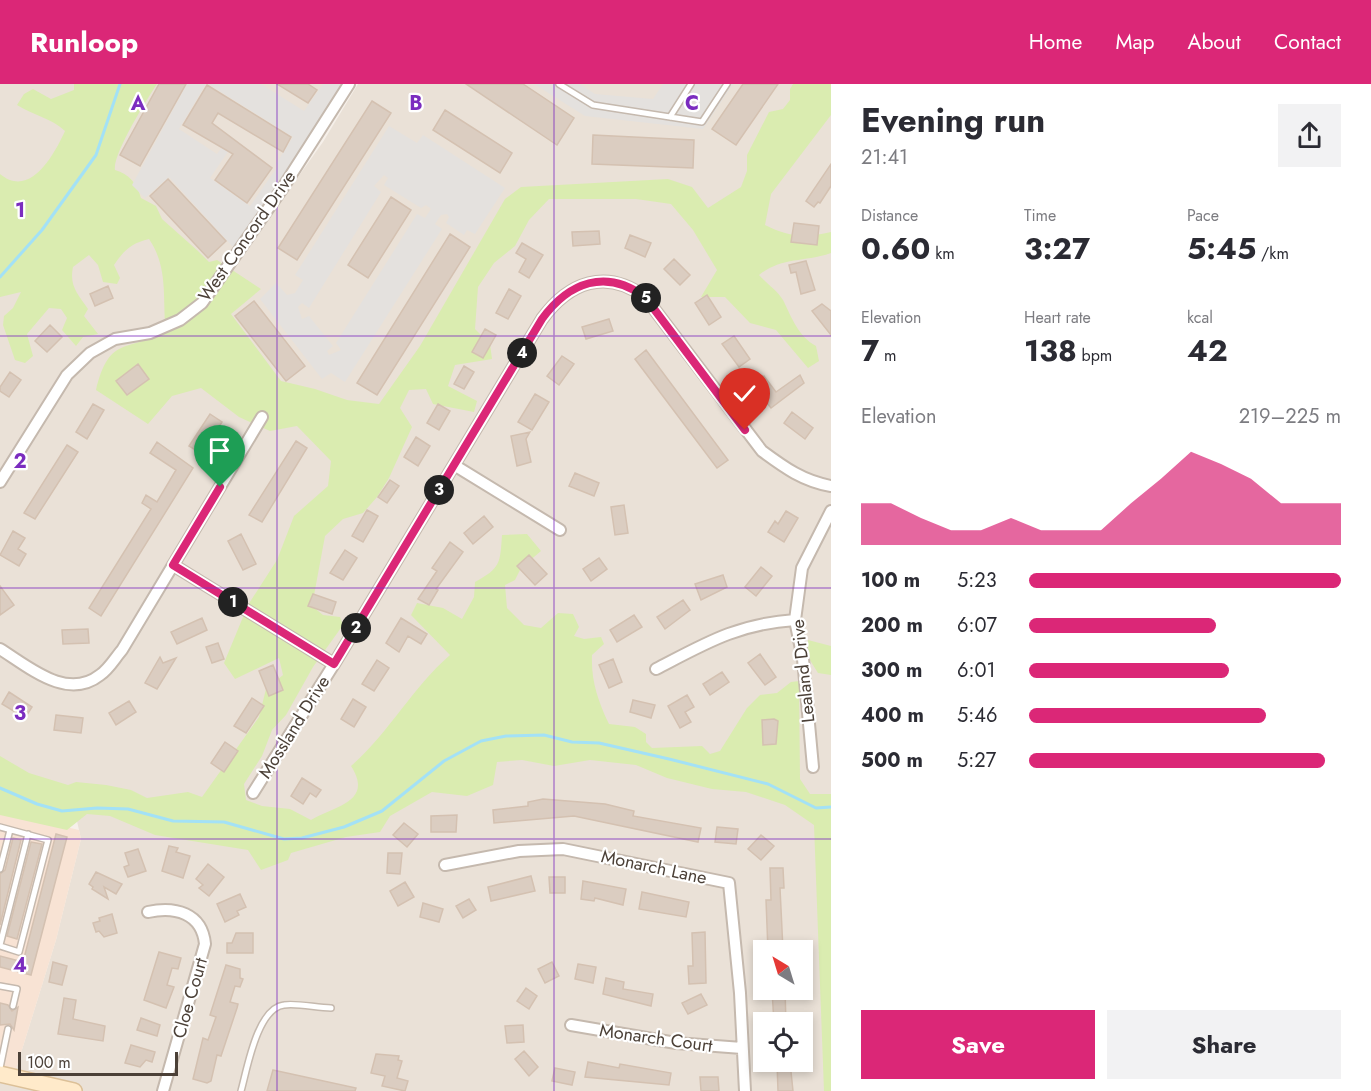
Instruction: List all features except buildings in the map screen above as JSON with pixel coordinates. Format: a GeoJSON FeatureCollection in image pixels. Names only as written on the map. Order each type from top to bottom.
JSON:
{"type":"FeatureCollection","features":[{"type":"Feature","properties":{"kind":"main road"},"geometry":{"type":"LineString","coordinates":[[0,1074],[74,1091]]}},
{"type":"Feature","properties":{"kind":"street","name":"West Concord Drive"},"geometry":{"type":"LineString","coordinates":[[0,482],[67,375],[90,353],[115,339],[150,333],[180,320],[202,303],[282,189],[349,84]]}},
{"type":"Feature","properties":{"kind":"street","name":"Mossland Drive"},"geometry":{"type":"LineString","coordinates":[[253,793],[553,304],[581,285],[599,282],[616,283],[634,289],[645,297],[762,451],[787,470],[809,482],[831,486]]}},
{"type":"Feature","properties":{"kind":"street"},"geometry":{"type":"LineString","coordinates":[[0,649],[47,678],[69,686],[85,684],[102,674],[122,650],[262,417]]}},
{"type":"Feature","properties":{"kind":"street"},"geometry":{"type":"LineString","coordinates":[[454,465],[560,530]]}},
{"type":"Feature","properties":{"kind":"street","name":"Lealand Drive"},"geometry":{"type":"LineString","coordinates":[[813,767],[803,659],[795,620],[802,568],[831,511]]}},
{"type":"Feature","properties":{"kind":"street"},"geometry":{"type":"LineString","coordinates":[[173,565],[334,664]]}},
{"type":"Feature","properties":{"kind":"street"},"geometry":{"type":"LineString","coordinates":[[656,669],[723,634],[760,623],[795,620]]}},
{"type":"Feature","properties":{"kind":"street","name":"Monarch Lane"},"geometry":{"type":"LineString","coordinates":[[445,866],[519,852],[563,849],[729,883],[745,1091]]}},
{"type":"Feature","properties":{"kind":"street","name":"Cloe Court"},"geometry":{"type":"LineString","coordinates":[[148,912],[165,908],[188,914],[204,932],[205,944],[163,1091]]}},
{"type":"Feature","properties":{"kind":"street","name":"Monarch Court"},"geometry":{"type":"LineString","coordinates":[[571,1025],[706,1047],[742,1048]]}},
{"type":"Feature","properties":{"kind":"lane"},"geometry":{"type":"LineString","coordinates":[[559,84],[593,105],[702,122],[727,84]]}},
{"type":"Feature","properties":{"kind":"lane"},"geometry":{"type":"LineString","coordinates":[[670,117],[691,84]]}},
{"type":"Feature","properties":{"kind":"lane"},"geometry":{"type":"LineString","coordinates":[[0,827],[28,834],[48,840],[19,951],[0,945],[28,834]]}},
{"type":"Feature","properties":{"kind":"lane"},"geometry":{"type":"LineString","coordinates":[[0,869],[10,830]]}},
{"type":"Feature","properties":{"kind":"lane"},"geometry":{"type":"LineString","coordinates":[[0,986],[17,989],[13,1006]]}},
{"type":"Feature","properties":{"kind":"lane"},"geometry":{"type":"LineString","coordinates":[[241,1091],[259,1030],[273,1009],[283,1005],[331,1008]]}},
{"type":"Feature","properties":{"kind":"lane"},"geometry":{"type":"LineString","coordinates":[[0,1068],[2,1046],[8,1029]]}},
{"type":"Feature","properties":{"kind":"shaded area"},"geometry":{"type":"Polygon","coordinates":[[[0,84],[344,84],[274,192],[212,275],[221,285],[323,142],[358,84],[831,84],[831,1091],[0,1091],[0,1066],[16,1069],[56,940],[81,839],[70,790],[0,768],[0,84]]]}},
{"type":"Feature","properties":{"kind":"shaded area"},"geometry":{"type":"Polygon","coordinates":[[[187,84],[206,84],[179,129],[217,154],[230,136],[236,140],[210,178],[250,206],[278,166],[276,164],[293,137],[208,84],[261,84],[304,111],[323,84],[344,84],[274,192],[233,247],[169,177],[145,198],[132,185],[187,84]]]}},
{"type":"Feature","properties":{"kind":"shaded area"},"geometry":{"type":"Polygon","coordinates":[[[534,84],[580,84],[595,94],[653,99],[663,84],[733,84],[703,129],[585,116],[534,84]]]}},
{"type":"Feature","properties":{"kind":"shaded area"},"geometry":{"type":"Polygon","coordinates":[[[389,126],[417,143],[423,135],[505,188],[475,234],[467,230],[464,235],[446,223],[449,217],[447,214],[441,215],[435,224],[442,229],[345,382],[331,373],[322,379],[260,299],[276,283],[287,295],[295,293],[303,280],[295,275],[389,126]],[[384,175],[374,186],[381,192],[309,308],[302,303],[298,307],[302,319],[309,316],[333,346],[327,351],[329,355],[341,350],[336,343],[417,214],[425,218],[431,209],[426,205],[421,208],[384,185],[388,178],[384,175]]]}},
{"type":"Feature","properties":{"kind":"shaded area"},"geometry":{"type":"Polygon","coordinates":[[[0,812],[79,830],[81,839],[56,940],[16,1069],[0,1066],[0,812]]]}},
{"type":"Feature","properties":{"kind":"green space"},"geometry":{"type":"Polygon","coordinates":[[[74,84],[157,84],[124,140],[115,170],[132,180],[141,198],[156,206],[162,219],[209,262],[217,260],[261,289],[231,314],[281,381],[347,400],[379,404],[420,346],[505,199],[521,187],[668,179],[692,187],[708,208],[741,187],[747,171],[747,155],[769,112],[783,109],[790,100],[790,89],[793,84],[831,84],[831,115],[771,194],[765,225],[797,235],[831,232],[831,253],[776,265],[759,275],[781,297],[800,332],[816,346],[819,361],[808,368],[776,330],[750,323],[725,297],[701,297],[717,270],[693,230],[671,204],[636,199],[549,199],[529,220],[515,246],[494,263],[478,287],[475,329],[490,344],[492,359],[455,365],[448,386],[477,401],[474,412],[433,404],[426,389],[409,390],[400,408],[412,427],[389,478],[363,513],[343,519],[325,536],[312,606],[323,615],[340,617],[343,625],[313,667],[286,715],[272,730],[262,756],[244,784],[246,800],[262,806],[290,809],[311,820],[349,801],[358,788],[357,778],[351,766],[450,655],[411,615],[417,603],[443,608],[462,619],[474,597],[475,582],[490,573],[498,564],[502,535],[527,534],[541,551],[521,568],[515,580],[505,585],[507,608],[524,625],[541,628],[558,613],[573,614],[579,627],[574,636],[584,639],[601,637],[604,644],[592,655],[592,664],[596,691],[609,724],[635,727],[646,734],[646,742],[652,748],[702,746],[710,754],[720,751],[747,708],[760,695],[777,693],[791,682],[799,681],[800,779],[810,794],[831,794],[831,1091],[824,1091],[814,825],[785,805],[746,792],[712,789],[667,778],[636,765],[590,760],[554,766],[522,760],[497,762],[493,785],[467,796],[432,792],[390,816],[380,832],[346,837],[291,853],[288,860],[261,870],[248,850],[155,835],[110,816],[87,814],[67,830],[0,815],[0,756],[29,773],[68,785],[76,782],[106,785],[131,790],[147,798],[188,792],[202,797],[259,717],[266,689],[283,675],[279,658],[235,679],[224,663],[248,605],[277,560],[294,516],[328,486],[331,461],[297,426],[270,431],[239,417],[201,388],[172,396],[148,424],[96,390],[106,362],[113,354],[128,345],[166,333],[164,284],[160,261],[149,239],[133,245],[114,265],[120,278],[117,284],[103,282],[98,265],[89,255],[73,267],[73,285],[88,309],[84,316],[98,334],[83,337],[76,346],[62,330],[67,318],[61,309],[49,308],[27,334],[33,356],[25,363],[15,360],[3,325],[4,316],[13,308],[21,292],[0,297],[0,174],[11,180],[21,181],[31,178],[48,162],[65,131],[17,105],[24,94],[33,89],[51,99],[74,90],[74,84]]]}},
{"type":"Feature","properties":{"kind":"green space"},"geometry":{"type":"Polygon","coordinates":[[[808,640],[831,646],[831,675],[818,673],[808,657],[808,640]]]}},
{"type":"Feature","properties":{"kind":"waterway"},"geometry":{"type":"LineString","coordinates":[[0,277],[42,230],[96,155],[120,84]]}},
{"type":"Feature","properties":{"kind":"waterway"},"geometry":{"type":"LineString","coordinates":[[0,788],[37,804],[62,811],[97,808],[128,809],[173,821],[224,822],[284,839],[302,838],[344,827],[382,811],[444,761],[481,741],[506,736],[544,735],[572,742],[599,743],[669,759],[768,784],[816,808],[831,807]]}},
{"type":"Feature","properties":{"kind":"route"},"geometry":{"type":"LineString","coordinates":[[220,487],[173,565],[334,664],[542,319],[564,294],[581,285],[599,282],[616,283],[634,289],[645,297],[745,430]]}}]}
